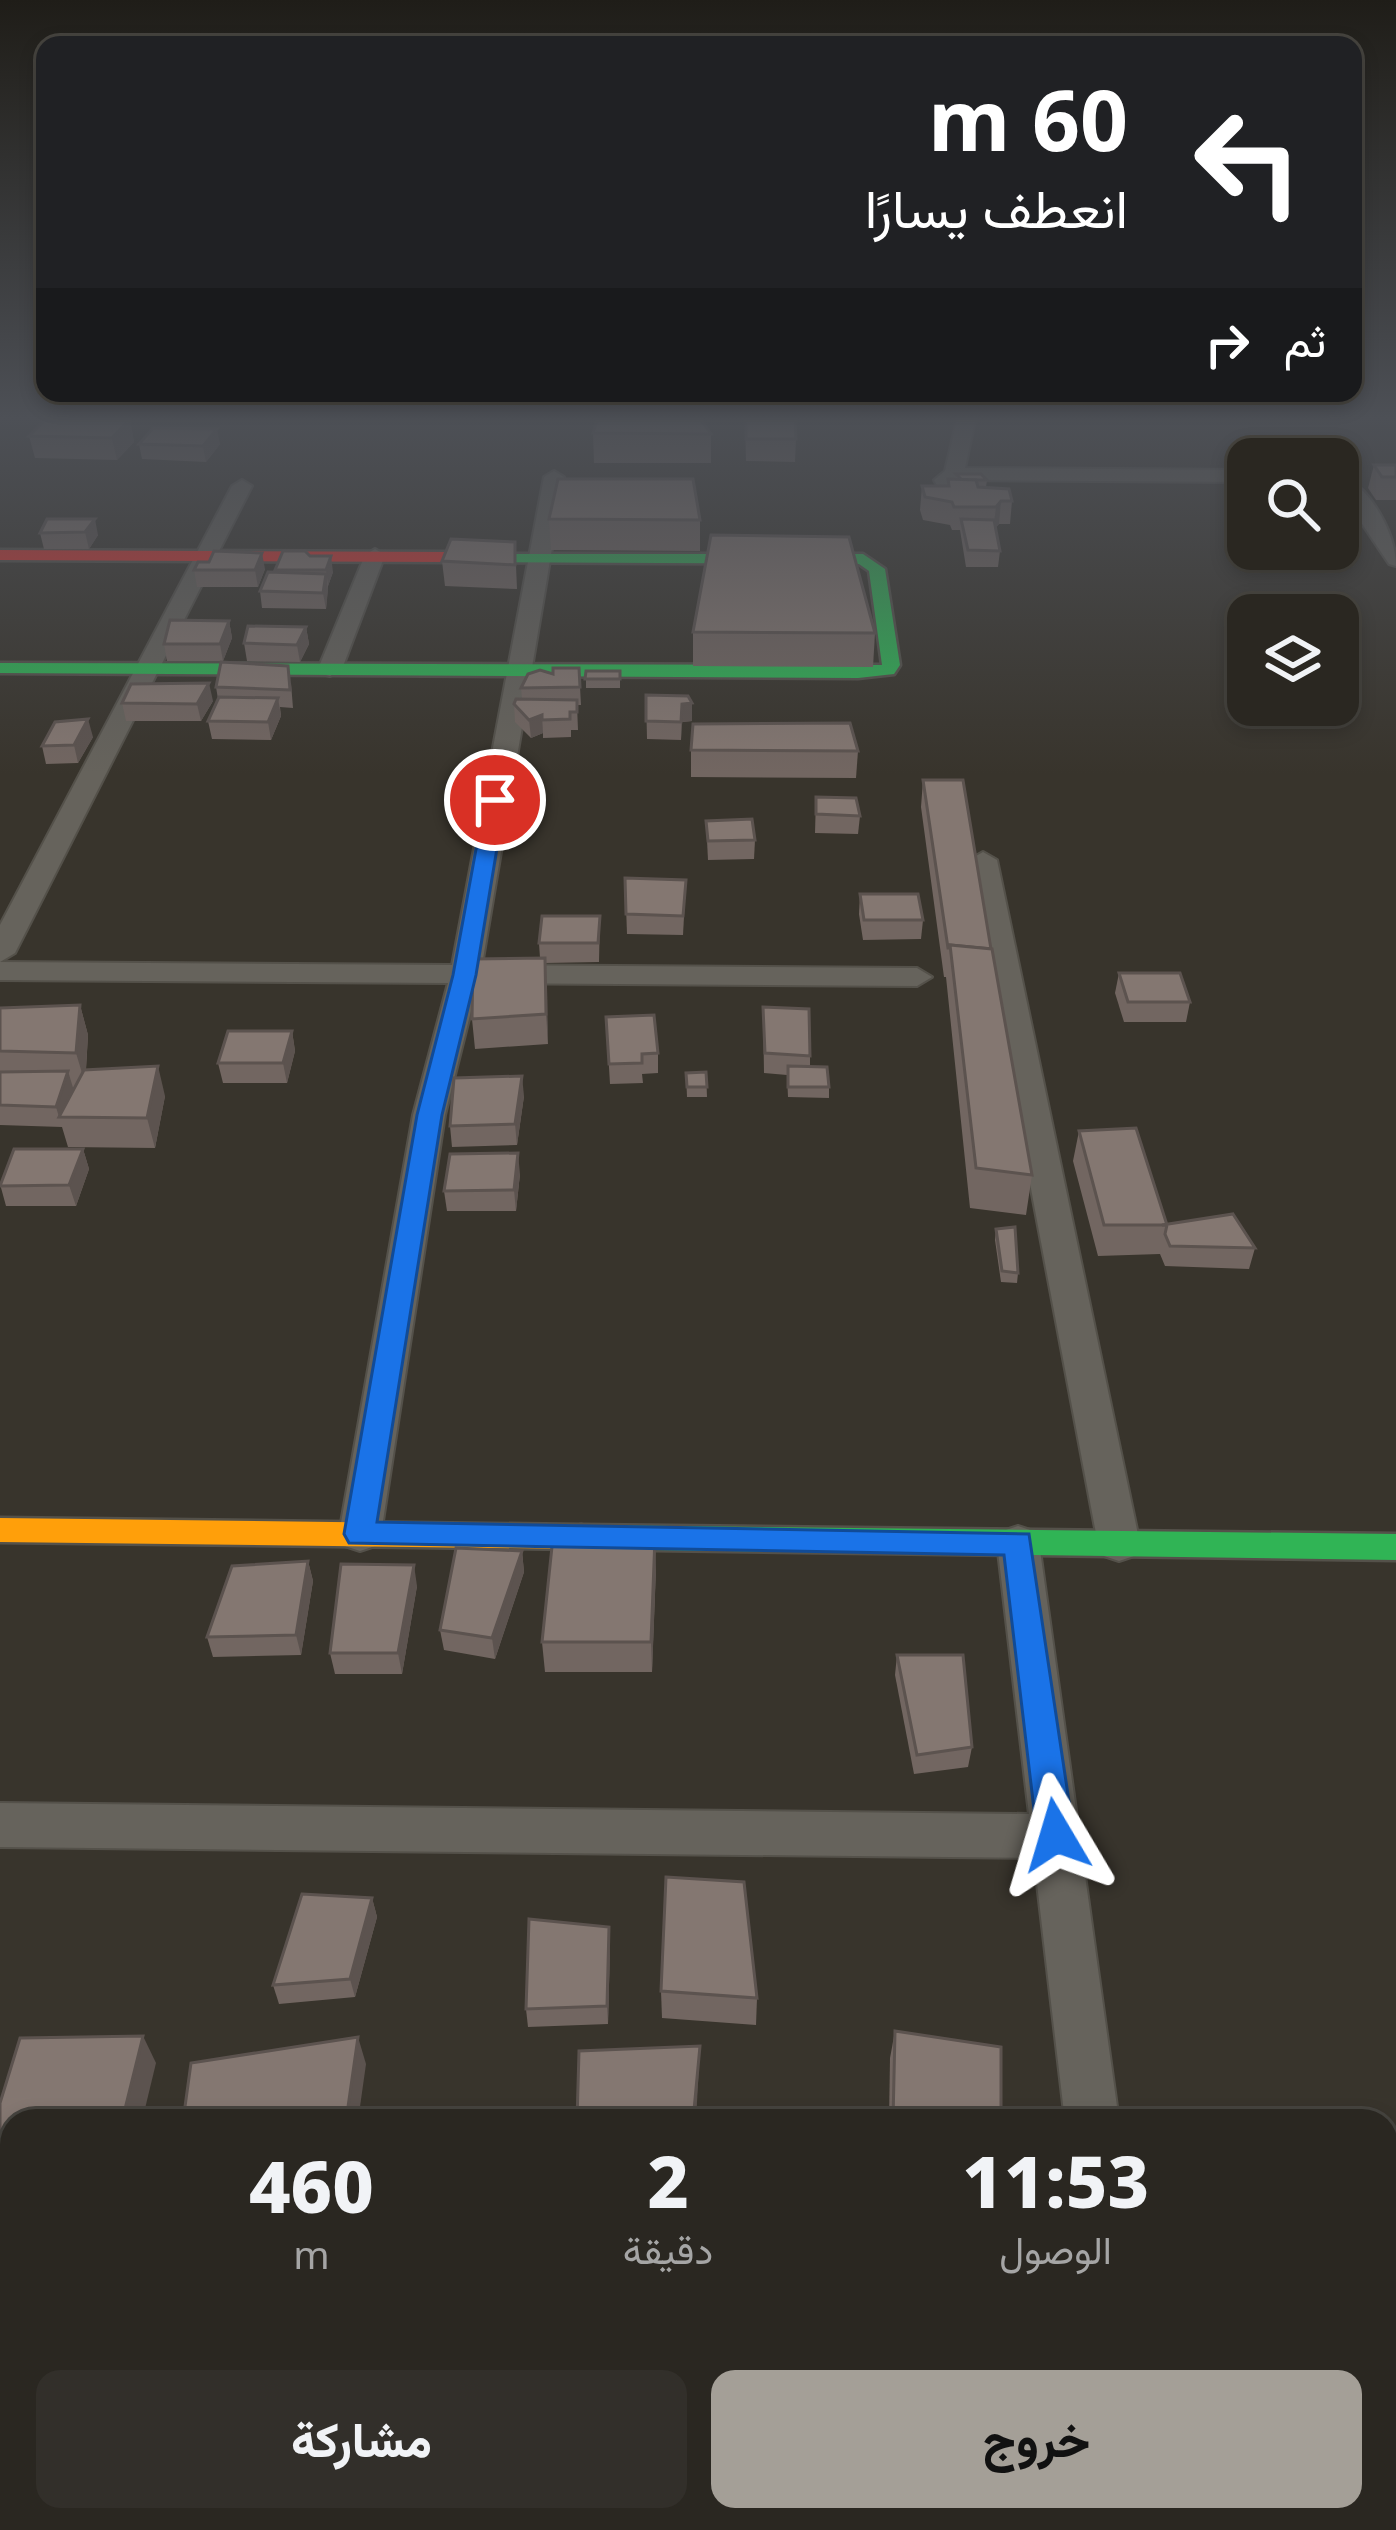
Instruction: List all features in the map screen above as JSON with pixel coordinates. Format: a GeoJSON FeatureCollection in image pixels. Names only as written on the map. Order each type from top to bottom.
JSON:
{"type":"FeatureCollection","features":[{"type":"Feature","properties":{"kind":"street"},"geometry":{"type":"LineString","coordinates":[[0,952],[216,538]]}},
{"type":"Feature","properties":{"kind":"street"},"geometry":{"type":"LineString","coordinates":[[360,1534],[429,1115],[465,975],[542,538]]}},
{"type":"Feature","properties":{"kind":"street"},"geometry":{"type":"LineString","coordinates":[[0,555],[863,559],[877,569],[891,665],[888,670],[858,673],[0,668]]}},
{"type":"Feature","properties":{"kind":"street"},"geometry":{"type":"LineString","coordinates":[[330,669],[375,555]]}},
{"type":"Feature","properties":{"kind":"street"},"geometry":{"type":"LineString","coordinates":[[983,860],[1119,1544]]}},
{"type":"Feature","properties":{"kind":"street"},"geometry":{"type":"LineString","coordinates":[[0,971],[917,977]]}},
{"type":"Feature","properties":{"kind":"street"},"geometry":{"type":"LineString","coordinates":[[0,1530],[1396,1547]]}},
{"type":"Feature","properties":{"kind":"street"},"geometry":{"type":"LineString","coordinates":[[1018,1543],[1090,2109]]}},
{"type":"Feature","properties":{"kind":"street"},"geometry":{"type":"LineString","coordinates":[[0,1825],[1056,1835]]}},
{"type":"Feature","properties":{"kind":"building"},"geometry":{"type":"Polygon","coordinates":[[[710,538],[849,538],[875,633],[693,632],[710,538]]]}},
{"type":"Feature","properties":{"kind":"building"},"geometry":{"type":"Polygon","coordinates":[[[965,538],[997,538],[1000,551],[968,550],[965,538]]]}},
{"type":"Feature","properties":{"kind":"building"},"geometry":{"type":"Polygon","coordinates":[[[451,539],[515,542],[515,565],[442,561],[451,539]]]}},
{"type":"Feature","properties":{"kind":"building"},"geometry":{"type":"Polygon","coordinates":[[[214,551],[262,553],[255,570],[194,570],[198,562],[209,562],[214,551]]]}},
{"type":"Feature","properties":{"kind":"building"},"geometry":{"type":"Polygon","coordinates":[[[283,551],[331,556],[326,570],[275,570],[283,551]]]}},
{"type":"Feature","properties":{"kind":"building"},"geometry":{"type":"Polygon","coordinates":[[[268,572],[326,574],[323,593],[260,591],[268,572]]]}},
{"type":"Feature","properties":{"kind":"building"},"geometry":{"type":"Polygon","coordinates":[[[170,620],[229,621],[220,644],[164,644],[170,620]]]}},
{"type":"Feature","properties":{"kind":"building"},"geometry":{"type":"Polygon","coordinates":[[[248,626],[306,627],[297,645],[244,643],[248,626]]]}},
{"type":"Feature","properties":{"kind":"building"},"geometry":{"type":"Polygon","coordinates":[[[221,662],[288,666],[290,690],[216,687],[221,662]]]}},
{"type":"Feature","properties":{"kind":"building"},"geometry":{"type":"Polygon","coordinates":[[[553,668],[579,668],[580,687],[521,688],[528,674],[540,670],[553,674],[553,668]]]}},
{"type":"Feature","properties":{"kind":"building"},"geometry":{"type":"Polygon","coordinates":[[[586,671],[620,671],[620,679],[585,679],[586,671]]]}},
{"type":"Feature","properties":{"kind":"building"},"geometry":{"type":"Polygon","coordinates":[[[209,683],[197,704],[122,703],[131,684],[209,683]]]}},
{"type":"Feature","properties":{"kind":"building"},"geometry":{"type":"Polygon","coordinates":[[[646,695],[688,696],[692,703],[682,704],[681,722],[646,721],[646,695]]]}},
{"type":"Feature","properties":{"kind":"building"},"geometry":{"type":"Polygon","coordinates":[[[219,697],[278,698],[268,722],[208,721],[219,697]]]}},
{"type":"Feature","properties":{"kind":"building"},"geometry":{"type":"Polygon","coordinates":[[[516,699],[577,700],[577,712],[570,712],[570,719],[542,720],[542,715],[529,720],[514,704],[516,699]]]}},
{"type":"Feature","properties":{"kind":"building"},"geometry":{"type":"Polygon","coordinates":[[[88,719],[74,745],[42,746],[55,722],[88,719]]]}},
{"type":"Feature","properties":{"kind":"building"},"geometry":{"type":"Polygon","coordinates":[[[850,723],[858,751],[691,750],[693,724],[850,723]]]}},
{"type":"Feature","properties":{"kind":"building"},"geometry":{"type":"Polygon","coordinates":[[[923,780],[963,780],[991,949],[948,948],[923,780]]]}},
{"type":"Feature","properties":{"kind":"building"},"geometry":{"type":"Polygon","coordinates":[[[816,797],[856,798],[860,816],[816,814],[816,797]]]}},
{"type":"Feature","properties":{"kind":"building"},"geometry":{"type":"Polygon","coordinates":[[[752,819],[755,840],[708,841],[706,821],[752,819]]]}},
{"type":"Feature","properties":{"kind":"building"},"geometry":{"type":"Polygon","coordinates":[[[625,878],[686,880],[683,916],[626,914],[625,878]]]}},
{"type":"Feature","properties":{"kind":"building"},"geometry":{"type":"Polygon","coordinates":[[[860,894],[918,894],[923,920],[864,920],[860,894]]]}},
{"type":"Feature","properties":{"kind":"building"},"geometry":{"type":"Polygon","coordinates":[[[542,916],[600,916],[598,943],[539,943],[542,916]]]}},
{"type":"Feature","properties":{"kind":"building"},"geometry":{"type":"Polygon","coordinates":[[[950,945],[992,949],[1032,1175],[976,1168],[950,945]]]}},
{"type":"Feature","properties":{"kind":"building"},"geometry":{"type":"Polygon","coordinates":[[[545,958],[546,1014],[472,1019],[473,959],[545,958]]]}},
{"type":"Feature","properties":{"kind":"building"},"geometry":{"type":"Polygon","coordinates":[[[1119,973],[1180,973],[1190,1002],[1128,1002],[1119,973]]]}},
{"type":"Feature","properties":{"kind":"building"},"geometry":{"type":"Polygon","coordinates":[[[80,1005],[76,1053],[0,1051],[0,1008],[80,1005]]]}},
{"type":"Feature","properties":{"kind":"building"},"geometry":{"type":"Polygon","coordinates":[[[763,1007],[809,1009],[810,1056],[765,1053],[763,1007]]]}},
{"type":"Feature","properties":{"kind":"building"},"geometry":{"type":"Polygon","coordinates":[[[654,1015],[658,1053],[642,1054],[642,1063],[609,1064],[606,1017],[654,1015]]]}},
{"type":"Feature","properties":{"kind":"building"},"geometry":{"type":"Polygon","coordinates":[[[228,1031],[292,1031],[283,1063],[218,1063],[228,1031]]]}},
{"type":"Feature","properties":{"kind":"building"},"geometry":{"type":"Polygon","coordinates":[[[158,1066],[147,1118],[59,1117],[84,1070],[158,1066]]]}},
{"type":"Feature","properties":{"kind":"building"},"geometry":{"type":"Polygon","coordinates":[[[788,1066],[827,1067],[829,1087],[788,1087],[788,1066]]]}},
{"type":"Feature","properties":{"kind":"building"},"geometry":{"type":"Polygon","coordinates":[[[68,1071],[56,1107],[0,1105],[0,1072],[68,1071]]]}},
{"type":"Feature","properties":{"kind":"building"},"geometry":{"type":"Polygon","coordinates":[[[706,1072],[707,1087],[687,1087],[686,1073],[706,1072]]]}},
{"type":"Feature","properties":{"kind":"building"},"geometry":{"type":"Polygon","coordinates":[[[522,1076],[515,1124],[450,1126],[454,1078],[522,1076]]]}},
{"type":"Feature","properties":{"kind":"building"},"geometry":{"type":"Polygon","coordinates":[[[1136,1128],[1167,1225],[1104,1225],[1079,1131],[1136,1128]]]}},
{"type":"Feature","properties":{"kind":"building"},"geometry":{"type":"Polygon","coordinates":[[[14,1149],[83,1149],[69,1185],[0,1186],[14,1149]]]}},
{"type":"Feature","properties":{"kind":"building"},"geometry":{"type":"Polygon","coordinates":[[[518,1153],[514,1190],[444,1191],[450,1154],[518,1153]]]}},
{"type":"Feature","properties":{"kind":"building"},"geometry":{"type":"Polygon","coordinates":[[[1233,1214],[1255,1248],[1170,1246],[1167,1225],[1162,1225],[1233,1214]]]}},
{"type":"Feature","properties":{"kind":"building"},"geometry":{"type":"Polygon","coordinates":[[[1015,1227],[1018,1273],[1002,1271],[996,1229],[1015,1227]]]}},
{"type":"Feature","properties":{"kind":"building"},"geometry":{"type":"Polygon","coordinates":[[[553,1537],[655,1537],[651,1642],[542,1642],[553,1537]]]}},
{"type":"Feature","properties":{"kind":"building"},"geometry":{"type":"Polygon","coordinates":[[[456,1548],[522,1551],[492,1638],[440,1630],[456,1548]]]}},
{"type":"Feature","properties":{"kind":"building"},"geometry":{"type":"Polygon","coordinates":[[[308,1561],[296,1635],[207,1637],[232,1566],[308,1561]]]}},
{"type":"Feature","properties":{"kind":"building"},"geometry":{"type":"Polygon","coordinates":[[[341,1564],[414,1565],[398,1653],[330,1653],[341,1564]]]}},
{"type":"Feature","properties":{"kind":"building"},"geometry":{"type":"Polygon","coordinates":[[[897,1655],[963,1655],[972,1747],[917,1755],[897,1655]]]}},
{"type":"Feature","properties":{"kind":"building"},"geometry":{"type":"Polygon","coordinates":[[[666,1877],[744,1882],[757,1998],[661,1991],[666,1877]]]}},
{"type":"Feature","properties":{"kind":"building"},"geometry":{"type":"Polygon","coordinates":[[[302,1894],[372,1898],[350,1979],[273,1985],[302,1894]]]}},
{"type":"Feature","properties":{"kind":"building"},"geometry":{"type":"Polygon","coordinates":[[[529,1919],[609,1927],[607,2006],[526,2009],[529,1919]]]}},
{"type":"Feature","properties":{"kind":"building"},"geometry":{"type":"Polygon","coordinates":[[[895,2031],[1001,2047],[1001,2109],[893,2109],[895,2031]]]}},
{"type":"Feature","properties":{"kind":"building"},"geometry":{"type":"Polygon","coordinates":[[[143,2036],[125,2109],[0,2109],[20,2038],[143,2036]]]}},
{"type":"Feature","properties":{"kind":"building"},"geometry":{"type":"Polygon","coordinates":[[[358,2037],[348,2109],[185,2109],[191,2063],[358,2037]]]}},
{"type":"Feature","properties":{"kind":"building"},"geometry":{"type":"Polygon","coordinates":[[[700,2046],[694,2109],[577,2109],[579,2051],[700,2046]]]}},
{"type":"Feature","properties":{"kind":"traffic: fast"},"geometry":{"type":"LineString","coordinates":[[0,668],[858,673],[888,670],[891,665],[877,569],[863,559],[451,557]]}},
{"type":"Feature","properties":{"kind":"traffic: fast"},"geometry":{"type":"LineString","coordinates":[[581,1537],[1396,1547]]}},
{"type":"Feature","properties":{"kind":"traffic: slow"},"geometry":{"type":"LineString","coordinates":[[0,1530],[581,1537]]}},
{"type":"Feature","properties":{"kind":"traffic: jam"},"geometry":{"type":"LineString","coordinates":[[0,555],[451,557]]}},
{"type":"Feature","properties":{"kind":"route"},"geometry":{"type":"LineString","coordinates":[[495,800],[465,975],[429,1115],[360,1534],[1018,1543],[1056,1835]]}}]}
